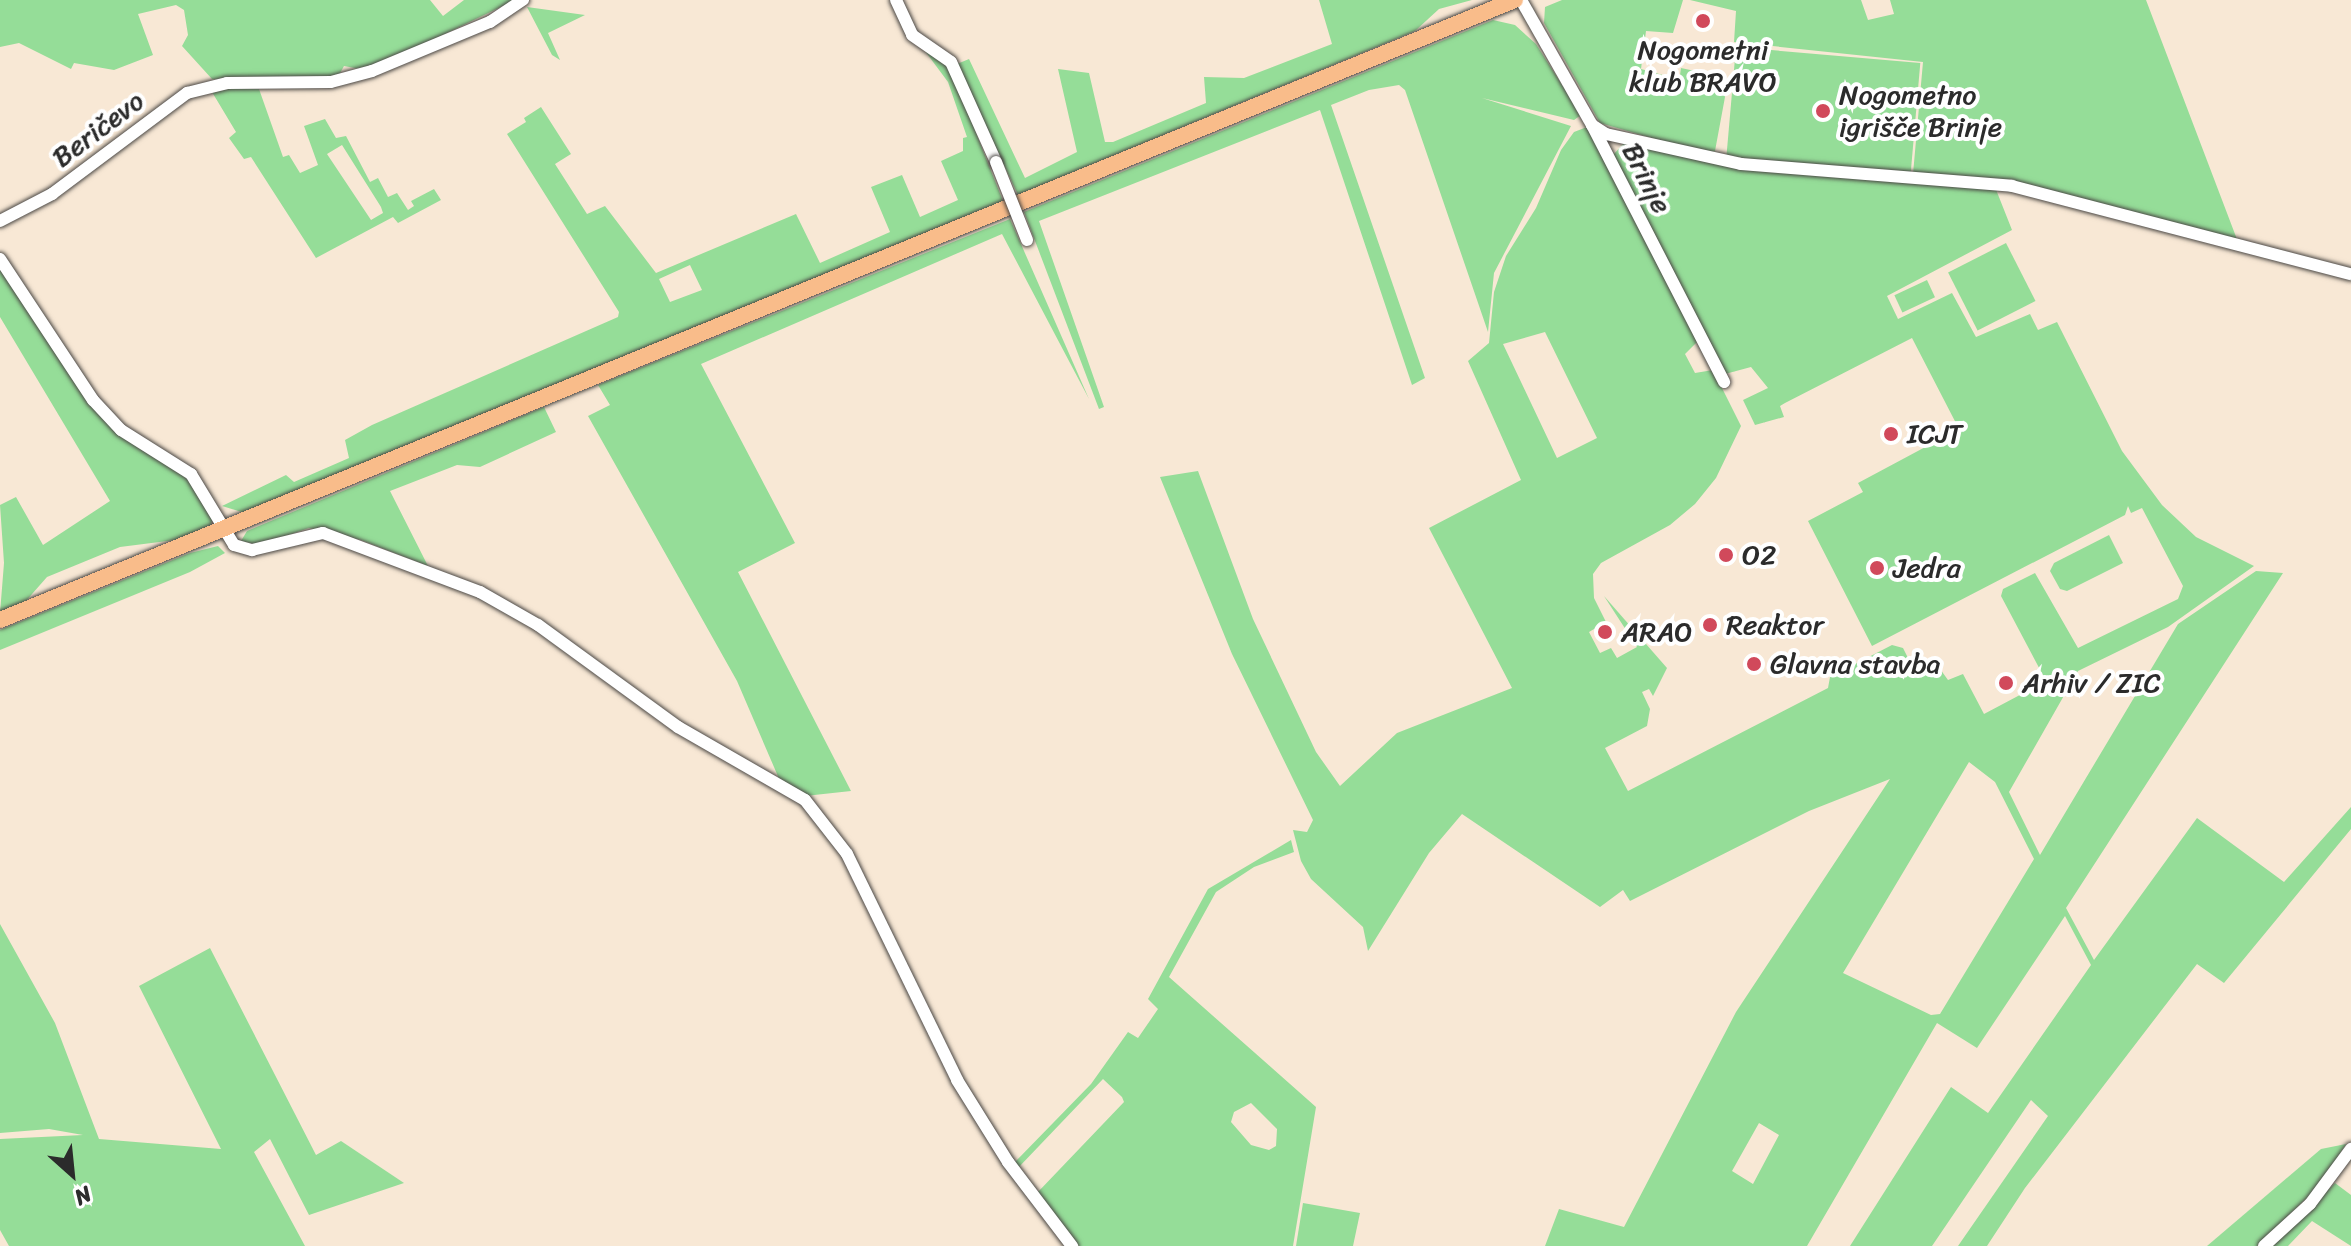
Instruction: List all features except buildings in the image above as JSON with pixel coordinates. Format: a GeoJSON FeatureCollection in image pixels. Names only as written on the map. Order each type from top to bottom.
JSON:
{"type":"FeatureCollection","features":[{"type":"Feature","properties":{"kind":"main road"},"geometry":{"type":"LineString","coordinates":[[0,620],[1518,0]]}},
{"type":"Feature","properties":{"kind":"street","name":"Beričevo"},"geometry":{"type":"LineString","coordinates":[[0,221],[52,194],[187,93],[227,83],[300,85],[372,71],[490,22],[523,0]]}},
{"type":"Feature","properties":{"kind":"street"},"geometry":{"type":"LineString","coordinates":[[896,0],[912,35],[951,62],[1027,240]]}},
{"type":"Feature","properties":{"kind":"street","name":"Brinje"},"geometry":{"type":"LineString","coordinates":[[1518,0],[1592,125],[1724,382]]}},
{"type":"Feature","properties":{"kind":"street"},"geometry":{"type":"LineString","coordinates":[[1592,125],[1606,134],[1741,164],[2012,186],[2351,274]]}},
{"type":"Feature","properties":{"kind":"street"},"geometry":{"type":"LineString","coordinates":[[0,259],[93,400],[121,430],[191,474],[234,545],[252,550],[307,533],[338,536],[480,592],[538,625],[678,727],[805,800],[847,854],[957,1080],[1008,1162],[1072,1246]]}},
{"type":"Feature","properties":{"kind":"street"},"geometry":{"type":"LineString","coordinates":[[2264,1246],[2310,1204],[2351,1149]]}},
{"type":"Feature","properties":{"kind":"green space"},"geometry":{"type":"Polygon","coordinates":[[[0,0],[430,0],[443,16],[464,0],[515,0],[387,62],[360,69],[344,66],[339,75],[307,81],[212,79],[182,46],[188,35],[184,10],[176,5],[138,14],[153,55],[114,70],[74,63],[71,69],[19,43],[0,47],[0,0]]]}},
{"type":"Feature","properties":{"kind":"green space"},"geometry":{"type":"Polygon","coordinates":[[[1319,0],[1472,0],[1439,9],[1415,31],[1018,195],[957,64],[969,59],[1025,178],[1077,152],[1058,69],[1089,73],[1105,142],[1113,142],[1206,103],[1204,77],[1244,78],[1332,44],[1319,0]]]}},
{"type":"Feature","properties":{"kind":"green space"},"geometry":{"type":"Polygon","coordinates":[[[1562,0],[1683,0],[1673,33],[1646,31],[1641,69],[1670,77],[1670,84],[1679,82],[1681,68],[1718,76],[1725,97],[1715,151],[1707,154],[1600,123],[1544,23],[1545,7],[1562,0]]]}},
{"type":"Feature","properties":{"kind":"green space"},"geometry":{"type":"Polygon","coordinates":[[[1690,0],[1861,0],[1868,20],[1894,14],[1890,0],[2146,0],[2238,242],[2118,208],[1913,174],[1923,62],[1734,42],[1736,11],[1690,0]]]}},
{"type":"Feature","properties":{"kind":"green space"},"geometry":{"type":"Polygon","coordinates":[[[527,7],[585,15],[548,33],[560,60],[552,55],[527,7]]]}},
{"type":"Feature","properties":{"kind":"green space"},"geometry":{"type":"Polygon","coordinates":[[[1493,20],[1515,25],[1536,44],[1581,115],[1574,120],[1482,98],[1571,126],[1494,273],[1488,332],[1405,90],[1399,85],[1369,90],[1331,105],[1425,378],[1412,385],[1320,110],[1039,221],[1104,407],[1099,409],[1024,212],[1493,20]]]}},
{"type":"Feature","properties":{"kind":"green space"},"geometry":{"type":"Polygon","coordinates":[[[922,47],[951,70],[1003,201],[245,513],[222,506],[286,475],[294,482],[349,458],[345,440],[372,425],[618,317],[619,312],[507,134],[526,122],[524,118],[541,107],[571,154],[555,164],[587,214],[605,206],[656,273],[796,214],[820,263],[890,232],[871,187],[902,175],[920,217],[958,200],[941,161],[963,151],[963,138],[967,137],[948,82],[922,47]],[[690,265],[659,279],[670,302],[702,290],[690,265]]]}},
{"type":"Feature","properties":{"kind":"green space","name":"Nogometno igrišče Brinje"},"geometry":{"type":"Polygon","coordinates":[[[1736,47],[1920,63],[1911,174],[1726,158],[1736,47]]]}},
{"type":"Feature","properties":{"kind":"green space"},"geometry":{"type":"Polygon","coordinates":[[[235,88],[259,89],[283,157],[289,155],[300,173],[318,165],[304,126],[325,119],[336,138],[346,136],[370,182],[378,178],[388,197],[397,193],[408,210],[414,206],[411,201],[434,189],[441,200],[398,223],[393,217],[316,258],[251,157],[244,159],[229,138],[236,132],[212,92],[235,88]],[[342,145],[327,154],[371,220],[383,213],[342,145]]]}},
{"type":"Feature","properties":{"kind":"green space"},"geometry":{"type":"Polygon","coordinates":[[[1587,127],[1698,341],[1685,354],[1695,373],[1713,370],[1741,426],[1716,478],[1695,504],[1670,525],[1601,563],[1593,574],[1594,598],[1606,622],[1589,632],[1600,653],[1611,648],[1617,658],[1637,647],[1604,596],[1667,668],[1653,696],[1649,689],[1642,692],[1650,709],[1647,726],[1605,748],[1628,791],[1828,688],[1830,677],[1892,645],[1903,648],[1915,672],[1935,662],[1948,680],[1963,674],[1984,714],[2046,681],[2001,596],[2003,589],[2035,573],[2078,648],[2178,599],[2183,586],[2142,508],[2131,513],[2128,506],[2125,515],[1872,646],[1808,521],[1863,492],[1858,483],[1959,429],[1912,338],[1780,406],[1784,417],[1755,425],[1743,400],[1768,388],[1751,367],[1725,374],[1613,155],[1624,143],[1715,164],[1995,187],[2012,230],[1887,296],[1898,319],[1952,293],[1976,337],[2030,314],[2038,330],[2057,322],[2122,451],[2162,505],[2196,537],[2254,566],[2168,627],[2078,671],[2009,792],[2040,855],[2178,624],[2256,571],[2283,573],[2066,908],[2094,960],[2197,818],[2284,882],[2351,807],[2351,829],[2224,983],[2197,964],[2025,1188],[1987,1246],[1958,1246],[2048,1116],[2031,1100],[1932,1246],[1850,1246],[1951,1087],[1988,1113],[2091,965],[2065,916],[1977,1048],[1937,1023],[1807,1246],[1545,1246],[1559,1209],[1624,1227],[1736,1012],[1890,779],[1809,811],[1630,901],[1623,890],[1600,907],[1462,814],[1429,853],[1368,951],[1363,927],[1311,879],[1301,861],[1293,830],[1307,832],[1313,820],[1232,654],[1160,477],[1198,471],[1253,619],[1316,752],[1340,786],[1397,733],[1512,688],[1429,528],[1521,480],[1468,361],[1489,343],[1494,292],[1506,256],[1536,208],[1561,150],[1574,132],[1587,127]],[[1545,332],[1503,344],[1557,458],[1597,438],[1545,332]],[[1969,762],[1843,973],[1931,1015],[1940,1014],[2034,859],[1995,782],[1969,762]],[[1759,1123],[1732,1171],[1753,1184],[1779,1135],[1759,1123]]]}},
{"type":"Feature","properties":{"kind":"green space"},"geometry":{"type":"Polygon","coordinates":[[[1010,219],[1089,399],[1002,234],[701,364],[795,543],[738,572],[851,791],[805,796],[780,781],[737,681],[588,416],[610,405],[598,385],[1010,219]]]}},
{"type":"Feature","properties":{"kind":"green space"},"geometry":{"type":"Polygon","coordinates":[[[2006,243],[2036,301],[1978,330],[1948,273],[2006,243]]]}},
{"type":"Feature","properties":{"kind":"green space"},"geometry":{"type":"Polygon","coordinates":[[[0,265],[89,402],[190,480],[213,518],[210,526],[183,539],[120,547],[47,577],[25,602],[0,613],[4,563],[0,505],[16,497],[43,545],[110,501],[0,317],[0,265]]]}},
{"type":"Feature","properties":{"kind":"green space"},"geometry":{"type":"Polygon","coordinates":[[[1927,280],[1935,297],[1902,312],[1894,295],[1927,280]]]}},
{"type":"Feature","properties":{"kind":"green space"},"geometry":{"type":"Polygon","coordinates":[[[544,407],[556,432],[480,467],[457,465],[390,491],[428,566],[361,540],[309,528],[259,545],[241,541],[247,531],[544,407]]]}},
{"type":"Feature","properties":{"kind":"green space"},"geometry":{"type":"Polygon","coordinates":[[[2109,535],[2123,563],[2067,591],[2060,589],[2050,571],[2054,563],[2109,535]]]}},
{"type":"Feature","properties":{"kind":"green space"},"geometry":{"type":"Polygon","coordinates":[[[218,546],[225,553],[190,572],[0,650],[0,630],[190,553],[218,546]]]}},
{"type":"Feature","properties":{"kind":"green space"},"geometry":{"type":"Polygon","coordinates":[[[1291,840],[1294,852],[1254,867],[1216,892],[1169,977],[1316,1107],[1293,1246],[1079,1246],[1037,1193],[1124,1102],[1122,1097],[1103,1079],[1018,1168],[1014,1163],[1091,1084],[1128,1032],[1138,1038],[1158,1009],[1148,999],[1208,889],[1291,840]],[[1251,1103],[1234,1112],[1231,1122],[1251,1145],[1269,1150],[1276,1146],[1277,1129],[1251,1103]]]}},
{"type":"Feature","properties":{"kind":"green space"},"geometry":{"type":"Polygon","coordinates":[[[0,924],[55,1023],[99,1139],[221,1149],[139,986],[210,948],[316,1155],[341,1141],[404,1183],[309,1215],[270,1139],[254,1152],[305,1246],[9,1246],[0,1230],[0,1139],[83,1135],[49,1129],[0,1133],[0,924]]]}},
{"type":"Feature","properties":{"kind":"green space"},"geometry":{"type":"Polygon","coordinates":[[[2346,1144],[2320,1185],[2257,1246],[2207,1246],[2321,1149],[2346,1144]]]}},
{"type":"Feature","properties":{"kind":"green space"},"geometry":{"type":"Polygon","coordinates":[[[2335,1183],[2351,1195],[2351,1246],[2312,1221],[2288,1246],[2272,1246],[2335,1183]]]}},
{"type":"Feature","properties":{"kind":"green space"},"geometry":{"type":"Polygon","coordinates":[[[1303,1203],[1360,1213],[1353,1246],[1296,1246],[1303,1203]]]}},
{"type":"Feature","properties":{"kind":"place","name":"Nogometni klub BRAVO"},"geometry":{"type":"Point","coordinates":[1703,21]}},
{"type":"Feature","properties":{"kind":"place","name":"Nogometno igrišče Brinje"},"geometry":{"type":"Point","coordinates":[1823,111]}},
{"type":"Feature","properties":{"kind":"place","name":"ICJT"},"geometry":{"type":"Point","coordinates":[1891,434]}},
{"type":"Feature","properties":{"kind":"place","name":"O2"},"geometry":{"type":"Point","coordinates":[1726,555]}},
{"type":"Feature","properties":{"kind":"place","name":"Jedra"},"geometry":{"type":"Point","coordinates":[1877,568]}},
{"type":"Feature","properties":{"kind":"place","name":"Reaktor"},"geometry":{"type":"Point","coordinates":[1710,625]}},
{"type":"Feature","properties":{"kind":"place","name":"ARAO"},"geometry":{"type":"Point","coordinates":[1605,632]}},
{"type":"Feature","properties":{"kind":"place","name":"Glavna stavba"},"geometry":{"type":"Point","coordinates":[1754,664]}},
{"type":"Feature","properties":{"kind":"place","name":"Arhiv / ZIC"},"geometry":{"type":"Point","coordinates":[2006,683]}}]}
